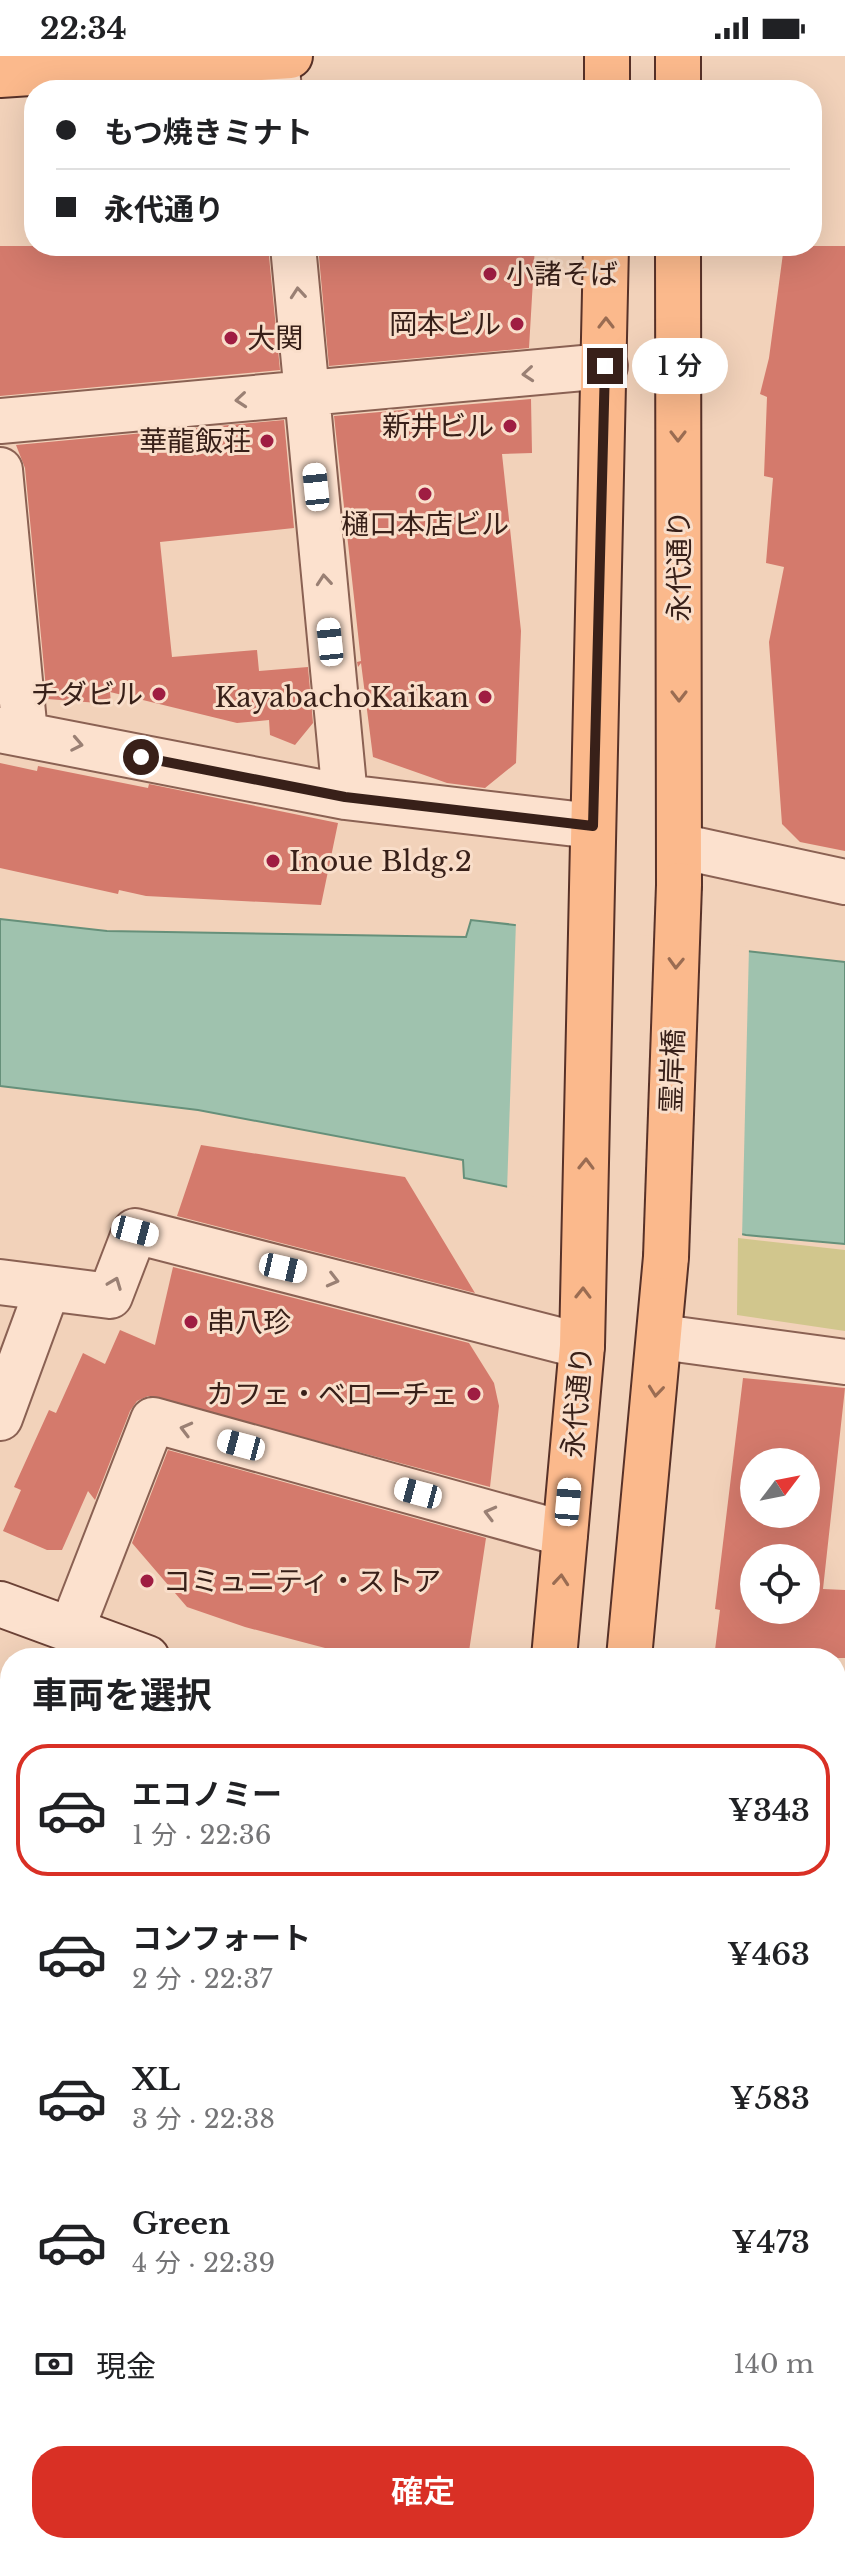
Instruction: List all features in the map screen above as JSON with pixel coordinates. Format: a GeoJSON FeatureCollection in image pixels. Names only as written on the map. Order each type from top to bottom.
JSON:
{"type":"FeatureCollection","features":[{"type":"Feature","properties":{"kind":"main road"},"geometry":{"type":"LineString","coordinates":[[607,56],[607,80]]}},
{"type":"Feature","properties":{"kind":"main road"},"geometry":{"type":"LineString","coordinates":[[678,56],[678,80]]}},
{"type":"Feature","properties":{"kind":"main road"},"geometry":{"type":"LineString","coordinates":[[0,75],[282,68]]}},
{"type":"Feature","properties":{"kind":"main road"},"geometry":{"type":"LineString","coordinates":[[593,826],[606,256]]}},
{"type":"Feature","properties":{"kind":"main road","name":"永代通り"},"geometry":{"type":"LineString","coordinates":[[678,256],[679,866]]}},
{"type":"Feature","properties":{"kind":"main road","name":"永代通り"},"geometry":{"type":"LineString","coordinates":[[555,1648],[582,1346],[593,826]]}},
{"type":"Feature","properties":{"kind":"main road","name":"霊岸橋"},"geometry":{"type":"LineString","coordinates":[[661,1337],[679,866]]}},
{"type":"Feature","properties":{"kind":"main road"},"geometry":{"type":"LineString","coordinates":[[630,1648],[661,1337]]}},
{"type":"Feature","properties":{"kind":"street"},"geometry":{"type":"LineString","coordinates":[[294,256],[345,797]]}},
{"type":"Feature","properties":{"kind":"street"},"geometry":{"type":"LineString","coordinates":[[0,421],[605,366]]}},
{"type":"Feature","properties":{"kind":"street"},"geometry":{"type":"LineString","coordinates":[[0,470],[12,732],[345,797],[593,826]]}},
{"type":"Feature","properties":{"kind":"street"},"geometry":{"type":"LineString","coordinates":[[679,866],[845,882]]}},
{"type":"Feature","properties":{"kind":"street"},"geometry":{"type":"LineString","coordinates":[[0,1282],[110,1296],[135,1231],[582,1346]]}},
{"type":"Feature","properties":{"kind":"street"},"geometry":{"type":"LineString","coordinates":[[0,1418],[47,1290]]}},
{"type":"Feature","properties":{"kind":"street"},"geometry":{"type":"LineString","coordinates":[[661,1337],[845,1362]]}},
{"type":"Feature","properties":{"kind":"street"},"geometry":{"type":"LineString","coordinates":[[72,1628],[153,1420],[565,1534]]}},
{"type":"Feature","properties":{"kind":"street"},"geometry":{"type":"LineString","coordinates":[[0,1604],[122,1648]]}},
{"type":"Feature","properties":{"kind":"shaded area"},"geometry":{"type":"Polygon","coordinates":[[[0,919],[107,931],[466,937],[471,920],[845,962],[845,1244],[746,1235],[464,1178],[463,1160],[198,1110],[0,1086],[0,919]]]}},
{"type":"Feature","properties":{"kind":"shaded area"},"geometry":{"type":"Polygon","coordinates":[[[738,1238],[845,1250],[845,1331],[737,1315],[738,1238]]]}},
{"type":"Feature","properties":{"kind":"pier"},"geometry":{"type":"Polygon","coordinates":[[[516,921],[749,947],[742,1238],[507,1191],[516,921]]]}},
{"type":"Feature","properties":{"kind":"building"},"geometry":{"type":"Polygon","coordinates":[[[0,246],[24,246],[24,256],[269,256],[280,370],[0,396],[0,246]]]}},
{"type":"Feature","properties":{"kind":"building"},"geometry":{"type":"Polygon","coordinates":[[[822,246],[845,246],[845,851],[800,842],[782,824],[769,642],[784,567],[766,563],[773,478],[764,476],[767,397],[760,394],[769,358],[783,256],[822,256],[822,246]]]}},
{"type":"Feature","properties":{"kind":"building"},"geometry":{"type":"Polygon","coordinates":[[[319,256],[534,256],[529,348],[329,366],[319,256]]]}},
{"type":"Feature","properties":{"kind":"building"},"geometry":{"type":"Polygon","coordinates":[[[531,399],[532,453],[502,454],[521,631],[516,763],[485,788],[447,783],[373,757],[361,663],[358,667],[357,662],[361,661],[334,416],[531,399]]]}},
{"type":"Feature","properties":{"kind":"building"},"geometry":{"type":"Polygon","coordinates":[[[284,420],[294,528],[160,542],[172,657],[257,650],[259,671],[308,667],[313,723],[295,745],[270,735],[269,720],[237,723],[110,692],[111,704],[47,699],[25,468],[16,445],[284,420]]]}},
{"type":"Feature","properties":{"kind":"building"},"geometry":{"type":"Polygon","coordinates":[[[0,763],[37,771],[38,766],[148,788],[149,784],[338,823],[321,905],[146,896],[119,890],[118,894],[0,868],[0,763]]]}},
{"type":"Feature","properties":{"kind":"building"},"geometry":{"type":"Polygon","coordinates":[[[201,1145],[405,1177],[475,1293],[177,1216],[201,1145]]]}},
{"type":"Feature","properties":{"kind":"building"},"geometry":{"type":"Polygon","coordinates":[[[173,1267],[469,1343],[494,1383],[499,1406],[490,1487],[148,1396],[137,1401],[130,1411],[95,1500],[88,1491],[62,1550],[47,1550],[3,1531],[21,1490],[14,1487],[49,1410],[56,1413],[83,1353],[105,1364],[120,1330],[155,1345],[173,1267]]]}},
{"type":"Feature","properties":{"kind":"building"},"geometry":{"type":"Polygon","coordinates":[[[743,1378],[845,1388],[823,1589],[845,1590],[845,1648],[715,1648],[720,1610],[715,1609],[743,1378]]]}},
{"type":"Feature","properties":{"kind":"building"},"geometry":{"type":"Polygon","coordinates":[[[168,1450],[486,1538],[470,1648],[325,1648],[245,1627],[187,1607],[132,1543],[168,1450]]]}},
{"type":"Feature","properties":{"kind":"place","name":"小諸そば"},"geometry":{"type":"Point","coordinates":[490,274]}},
{"type":"Feature","properties":{"kind":"place","name":"岡本ビル"},"geometry":{"type":"Point","coordinates":[517,324]}},
{"type":"Feature","properties":{"kind":"place","name":"大関"},"geometry":{"type":"Point","coordinates":[231,338]}},
{"type":"Feature","properties":{"kind":"place","name":"新井ビル"},"geometry":{"type":"Point","coordinates":[510,426]}},
{"type":"Feature","properties":{"kind":"place","name":"華龍飯荘"},"geometry":{"type":"Point","coordinates":[267,441]}},
{"type":"Feature","properties":{"kind":"place","name":"樋口本店ビル"},"geometry":{"type":"Point","coordinates":[425,494]}},
{"type":"Feature","properties":{"kind":"place","name":"チダビル"},"geometry":{"type":"Point","coordinates":[159,694]}},
{"type":"Feature","properties":{"kind":"place","name":"KayabachoKaikan"},"geometry":{"type":"Point","coordinates":[485,697]}},
{"type":"Feature","properties":{"kind":"place","name":"Inoue Bldg.2"},"geometry":{"type":"Point","coordinates":[273,861]}},
{"type":"Feature","properties":{"kind":"place","name":"串八珍"},"geometry":{"type":"Point","coordinates":[191,1322]}},
{"type":"Feature","properties":{"kind":"place","name":"カフェ・ベローチェ"},"geometry":{"type":"Point","coordinates":[474,1394]}},
{"type":"Feature","properties":{"kind":"place","name":"コミュニティ・ストア"},"geometry":{"type":"Point","coordinates":[147,1581]}},
{"type":"Feature","properties":{"kind":"route"},"geometry":{"type":"LineString","coordinates":[[141,757],[345,797],[593,826],[605,366]]}}]}
